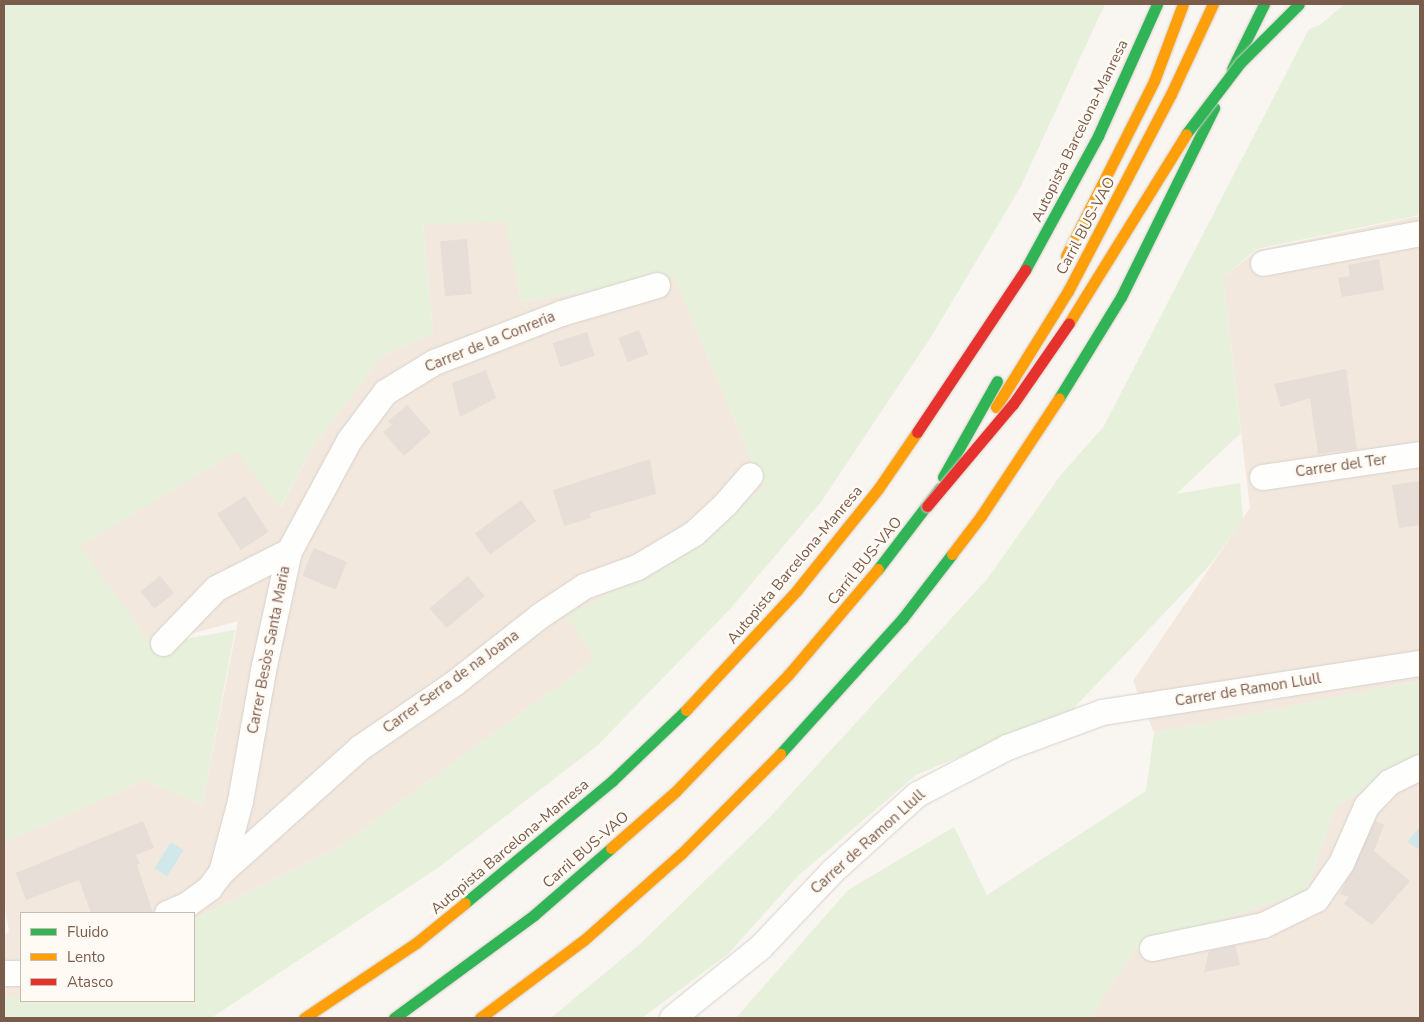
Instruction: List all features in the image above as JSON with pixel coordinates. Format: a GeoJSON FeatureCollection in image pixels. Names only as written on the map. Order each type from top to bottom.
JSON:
{"type":"FeatureCollection","features":[{"type":"Feature","properties":{"kind":"highway","name":"Autopista Barcelona-Manresa"},"geometry":{"type":"LineString","coordinates":[[304,1018],[416,943],[612,781],[708,689],[797,590],[878,489],[1004,304],[1049,230],[1098,136],[1157,4]]}},
{"type":"Feature","properties":{"kind":"highway"},"geometry":{"type":"LineString","coordinates":[[1062,263],[1154,81],[1183,4]]}},
{"type":"Feature","properties":{"kind":"highway","name":"Carril BUS-VAO"},"geometry":{"type":"LineString","coordinates":[[394,1018],[534,915],[675,792],[788,675],[927,506],[989,418],[1068,292],[1171,94],[1213,4]]}},
{"type":"Feature","properties":{"kind":"highway"},"geometry":{"type":"LineString","coordinates":[[480,1018],[584,940],[681,854],[817,716],[943,567],[1024,453],[1121,297],[1264,4]]}},
{"type":"Feature","properties":{"kind":"highway"},"geometry":{"type":"LineString","coordinates":[[927,506],[1014,404],[1051,351],[1176,149],[1209,101],[1246,57],[1299,4]]}},
{"type":"Feature","properties":{"kind":"highway"},"geometry":{"type":"LineString","coordinates":[[927,506],[1002,373]]}},
{"type":"Feature","properties":{"kind":"street"},"geometry":{"type":"LineString","coordinates":[[1262,263],[1420,233]]}},
{"type":"Feature","properties":{"kind":"street","name":"Carrer de la Conreria"},"geometry":{"type":"LineString","coordinates":[[349,440],[385,392],[434,362],[561,313],[657,285]]}},
{"type":"Feature","properties":{"kind":"street","name":"Carrer Besòs Santa Maria"},"geometry":{"type":"LineString","coordinates":[[221,872],[240,801],[263,670],[289,551],[349,440]]}},
{"type":"Feature","properties":{"kind":"street","name":"Carrer del Ter"},"geometry":{"type":"LineString","coordinates":[[1262,477],[1420,454]]}},
{"type":"Feature","properties":{"kind":"street","name":"Carrer Serra de na Joana"},"geometry":{"type":"LineString","coordinates":[[169,912],[186,905],[209,888],[221,872],[359,748],[454,683],[539,616],[584,586],[637,567],[694,533],[750,475]]}},
{"type":"Feature","properties":{"kind":"street"},"geometry":{"type":"LineString","coordinates":[[163,643],[216,588],[289,551]]}},
{"type":"Feature","properties":{"kind":"street","name":"Carrer de Ramon Llull"},"geometry":{"type":"LineString","coordinates":[[672,1018],[760,947],[832,871],[916,794],[1007,747],[1102,712],[1420,663]]}},
{"type":"Feature","properties":{"kind":"street"},"geometry":{"type":"LineString","coordinates":[[1152,948],[1263,925],[1316,899],[1341,863],[1366,806],[1388,782],[1420,767]]}},
{"type":"Feature","properties":{"kind":"street"},"geometry":{"type":"LineString","coordinates":[[4,973],[20,973]]}},
{"type":"Feature","properties":{"kind":"shaded area"},"geometry":{"type":"Polygon","coordinates":[[[1420,216],[1420,681],[1154,733],[1133,681],[1250,508],[1223,277],[1258,250],[1420,216]]]}},
{"type":"Feature","properties":{"kind":"shaded area"},"geometry":{"type":"Polygon","coordinates":[[[507,221],[521,302],[674,276],[763,488],[667,562],[568,616],[595,659],[336,849],[195,919],[195,912],[20,912],[20,999],[4,998],[4,935],[9,932],[4,903],[4,843],[144,780],[202,805],[238,621],[151,645],[79,546],[237,451],[281,507],[314,445],[382,356],[433,333],[423,224],[507,221]]]}},
{"type":"Feature","properties":{"kind":"shaded area"},"geometry":{"type":"Polygon","coordinates":[[[1420,757],[1420,1018],[1090,1018],[1135,948],[1306,891],[1336,806],[1420,757]]]}},
{"type":"Feature","properties":{"kind":"green space"},"geometry":{"type":"Polygon","coordinates":[[[4,4],[1105,4],[1020,188],[931,337],[821,502],[729,610],[597,746],[439,867],[211,1018],[4,1018],[4,998],[20,998],[20,1002],[195,1002],[195,919],[336,849],[595,659],[567,616],[667,562],[763,488],[674,276],[521,302],[506,221],[423,225],[433,333],[382,356],[314,445],[280,508],[237,451],[80,546],[151,645],[235,630],[202,805],[144,780],[4,843],[4,4]]]}},
{"type":"Feature","properties":{"kind":"green space"},"geometry":{"type":"Polygon","coordinates":[[[1344,4],[1420,4],[1420,215],[1257,249],[1223,277],[1241,433],[1176,494],[1240,483],[1243,519],[1210,565],[1073,709],[916,775],[798,876],[728,954],[642,1018],[551,1018],[640,944],[769,818],[988,578],[1060,476],[1104,426],[1309,29],[1320,25],[1344,4]]]}},
{"type":"Feature","properties":{"kind":"green space"},"geometry":{"type":"Polygon","coordinates":[[[1420,681],[1420,757],[1336,806],[1306,891],[1135,948],[1090,1018],[736,1018],[848,890],[954,827],[987,895],[1146,791],[1154,733],[1420,681]]]}},
{"type":"Feature","properties":{"kind":"water"},"geometry":{"type":"Polygon","coordinates":[[[1420,827],[1420,850],[1407,842],[1420,827]]]}},
{"type":"Feature","properties":{"kind":"water"},"geometry":{"type":"Polygon","coordinates":[[[171,842],[184,850],[167,876],[155,868],[171,842]]]}},
{"type":"Feature","properties":{"kind":"building"},"geometry":{"type":"Polygon","coordinates":[[[467,239],[472,294],[445,296],[440,241],[467,239]]]}},
{"type":"Feature","properties":{"kind":"building"},"geometry":{"type":"Polygon","coordinates":[[[1379,259],[1384,290],[1342,297],[1338,278],[1350,276],[1348,265],[1379,259]]]}},
{"type":"Feature","properties":{"kind":"building"},"geometry":{"type":"Polygon","coordinates":[[[639,330],[648,354],[628,362],[618,338],[639,330]]]}},
{"type":"Feature","properties":{"kind":"building"},"geometry":{"type":"Polygon","coordinates":[[[587,332],[595,356],[560,367],[553,343],[587,332]]]}},
{"type":"Feature","properties":{"kind":"building"},"geometry":{"type":"Polygon","coordinates":[[[1346,369],[1357,449],[1318,454],[1310,398],[1281,407],[1274,384],[1346,369]]]}},
{"type":"Feature","properties":{"kind":"building"},"geometry":{"type":"Polygon","coordinates":[[[486,370],[496,398],[460,417],[452,383],[486,370]]]}},
{"type":"Feature","properties":{"kind":"building"},"geometry":{"type":"Polygon","coordinates":[[[407,405],[431,432],[404,456],[383,432],[392,425],[388,421],[407,405]]]}},
{"type":"Feature","properties":{"kind":"building"},"geometry":{"type":"Polygon","coordinates":[[[650,459],[656,494],[590,513],[591,518],[564,526],[553,490],[650,459]]]}},
{"type":"Feature","properties":{"kind":"building"},"geometry":{"type":"Polygon","coordinates":[[[1420,481],[1420,525],[1399,528],[1392,485],[1420,481]]]}},
{"type":"Feature","properties":{"kind":"building"},"geometry":{"type":"Polygon","coordinates":[[[245,496],[268,532],[241,550],[217,514],[245,496]]]}},
{"type":"Feature","properties":{"kind":"building"},"geometry":{"type":"Polygon","coordinates":[[[521,500],[536,521],[490,555],[475,534],[521,500]]]}},
{"type":"Feature","properties":{"kind":"building"},"geometry":{"type":"Polygon","coordinates":[[[314,548],[347,562],[335,590],[302,576],[314,548]]]}},
{"type":"Feature","properties":{"kind":"building"},"geometry":{"type":"Polygon","coordinates":[[[160,576],[174,593],[154,609],[141,592],[160,576]]]}},
{"type":"Feature","properties":{"kind":"building"},"geometry":{"type":"Polygon","coordinates":[[[468,576],[485,596],[446,628],[430,608],[468,576]]]}},
{"type":"Feature","properties":{"kind":"building"},"geometry":{"type":"Polygon","coordinates":[[[143,821],[154,848],[136,855],[140,864],[137,865],[153,912],[91,912],[79,880],[26,900],[16,873],[143,821]]]}},
{"type":"Feature","properties":{"kind":"building"},"geometry":{"type":"Polygon","coordinates":[[[1375,821],[1384,825],[1374,851],[1410,881],[1372,925],[1344,904],[1349,897],[1340,894],[1375,821]]]}},
{"type":"Feature","properties":{"kind":"building"},"geometry":{"type":"Polygon","coordinates":[[[1235,945],[1240,965],[1204,972],[1209,951],[1235,945]]]}},
{"type":"Feature","properties":{"kind":"traffic: fast"},"geometry":{"type":"LineString","coordinates":[[1025,270],[1098,136],[1157,4]]}},
{"type":"Feature","properties":{"kind":"traffic: fast"},"geometry":{"type":"LineString","coordinates":[[1232,69],[1264,4]]}},
{"type":"Feature","properties":{"kind":"traffic: fast"},"geometry":{"type":"LineString","coordinates":[[1186,134],[1240,63],[1299,4]]}},
{"type":"Feature","properties":{"kind":"traffic: fast"},"geometry":{"type":"LineString","coordinates":[[1059,398],[1121,297],[1214,108]]}},
{"type":"Feature","properties":{"kind":"traffic: fast"},"geometry":{"type":"LineString","coordinates":[[943,477],[997,381]]}},
{"type":"Feature","properties":{"kind":"traffic: fast"},"geometry":{"type":"LineString","coordinates":[[878,569],[940,488]]}},
{"type":"Feature","properties":{"kind":"traffic: fast"},"geometry":{"type":"LineString","coordinates":[[780,754],[902,619],[952,554]]}},
{"type":"Feature","properties":{"kind":"traffic: fast"},"geometry":{"type":"LineString","coordinates":[[465,903],[612,781],[686,710]]}},
{"type":"Feature","properties":{"kind":"traffic: fast"},"geometry":{"type":"LineString","coordinates":[[394,1018],[534,915],[611,848]]}},
{"type":"Feature","properties":{"kind":"traffic: slow"},"geometry":{"type":"LineString","coordinates":[[1066,256],[1154,81],[1183,4]]}},
{"type":"Feature","properties":{"kind":"traffic: slow"},"geometry":{"type":"LineString","coordinates":[[996,407],[1068,291],[1171,94],[1213,4]]}},
{"type":"Feature","properties":{"kind":"traffic: slow"},"geometry":{"type":"LineString","coordinates":[[1069,323],[1186,134]]}},
{"type":"Feature","properties":{"kind":"traffic: slow"},"geometry":{"type":"LineString","coordinates":[[952,554],[981,516],[1059,398]]}},
{"type":"Feature","properties":{"kind":"traffic: slow"},"geometry":{"type":"LineString","coordinates":[[686,710],[797,590],[878,489],[917,432]]}},
{"type":"Feature","properties":{"kind":"traffic: slow"},"geometry":{"type":"LineString","coordinates":[[611,848],[675,792],[788,675],[878,569]]}},
{"type":"Feature","properties":{"kind":"traffic: slow"},"geometry":{"type":"LineString","coordinates":[[480,1018],[584,940],[681,854],[780,754]]}},
{"type":"Feature","properties":{"kind":"traffic: slow"},"geometry":{"type":"LineString","coordinates":[[304,1018],[416,943],[465,903]]}},
{"type":"Feature","properties":{"kind":"traffic: jam"},"geometry":{"type":"LineString","coordinates":[[917,432],[1025,270]]}},
{"type":"Feature","properties":{"kind":"traffic: jam"},"geometry":{"type":"LineString","coordinates":[[927,506],[1013,404],[1069,323]]}}]}
